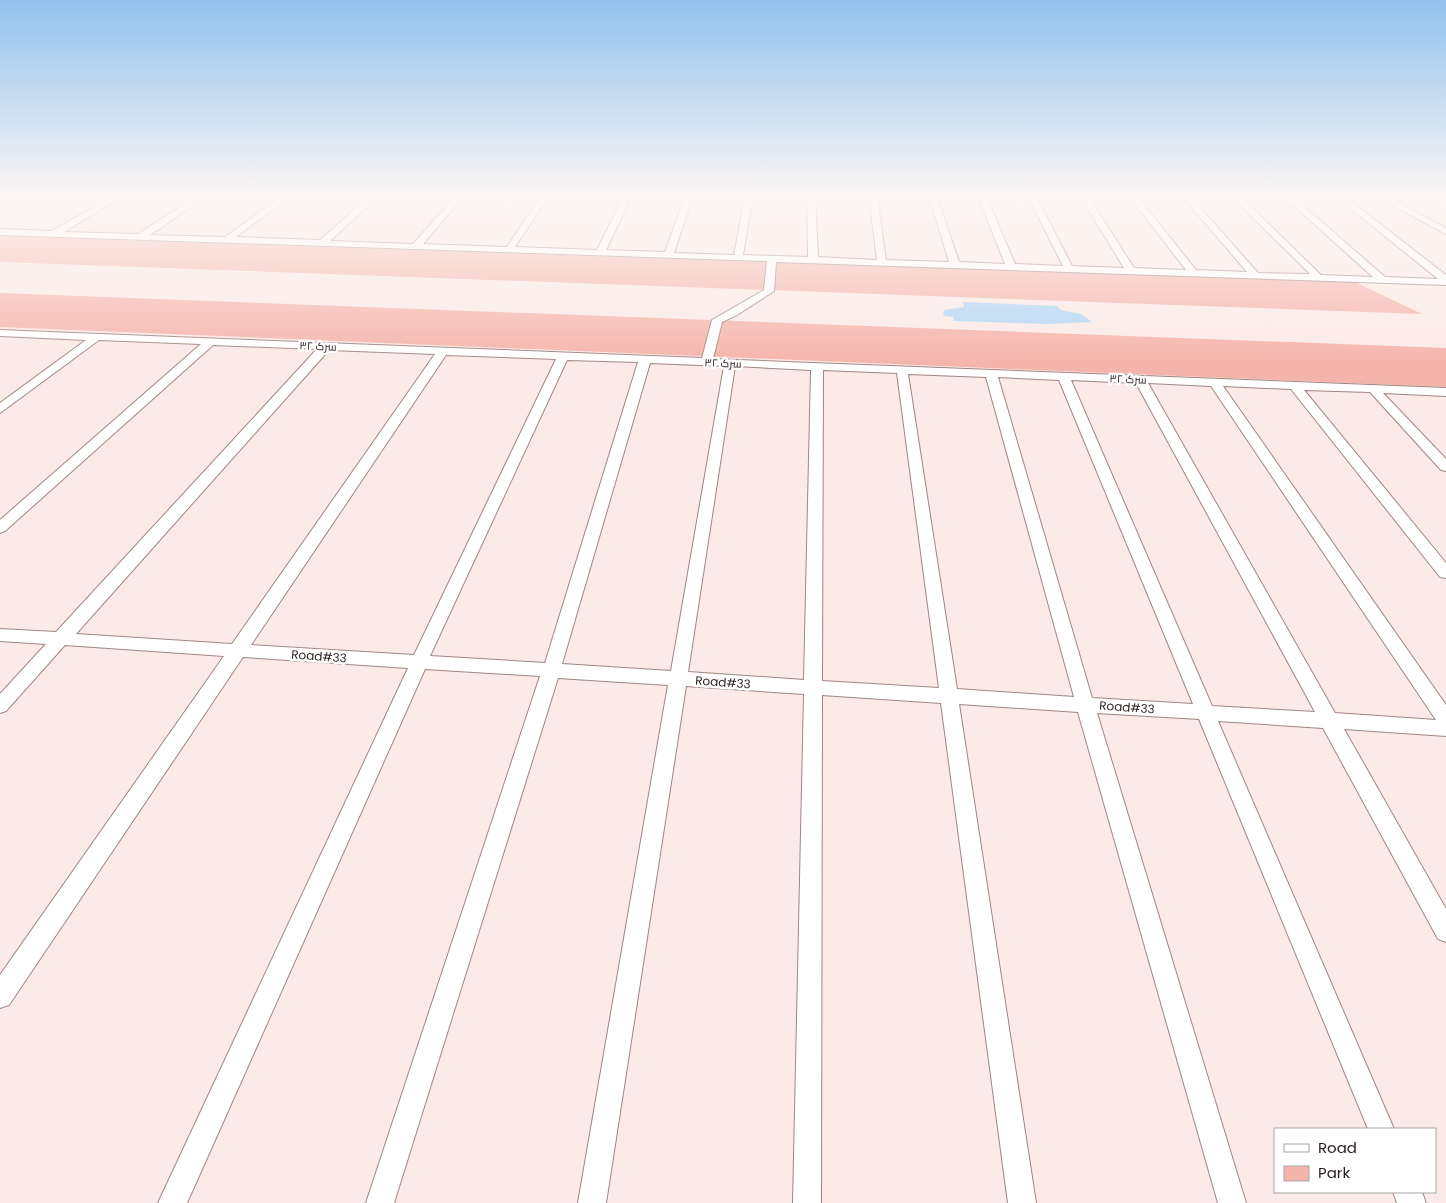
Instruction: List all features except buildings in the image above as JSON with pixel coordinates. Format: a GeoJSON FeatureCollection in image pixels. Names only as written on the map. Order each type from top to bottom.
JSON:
{"type":"FeatureCollection","features":[{"type":"Feature","properties":{"kind":"street"},"geometry":{"type":"LineString","coordinates":[[574,252],[1446,281]]}},
{"type":"Feature","properties":{"kind":"street"},"geometry":{"type":"LineString","coordinates":[[668,256],[669,252]]}},
{"type":"Feature","properties":{"kind":"street"},"geometry":{"type":"LineString","coordinates":[[738,258],[739,252]]}},
{"type":"Feature","properties":{"kind":"street"},"geometry":{"type":"LineString","coordinates":[[813,252],[813,261]]}},
{"type":"Feature","properties":{"kind":"street"},"geometry":{"type":"LineString","coordinates":[[881,252],[882,263]]}},
{"type":"Feature","properties":{"kind":"street"},"geometry":{"type":"LineString","coordinates":[[951,252],[955,265]]}},
{"type":"Feature","properties":{"kind":"street"},"geometry":{"type":"LineString","coordinates":[[1005,252],[1011,267]]}},
{"type":"Feature","properties":{"kind":"street"},"geometry":{"type":"LineString","coordinates":[[1060,252],[1069,269]]}},
{"type":"Feature","properties":{"kind":"street"},"geometry":{"type":"LineString","coordinates":[[1119,252],[1130,270]]}},
{"type":"Feature","properties":{"kind":"street"},"geometry":{"type":"LineString","coordinates":[[1177,252],[1192,272]]}},
{"type":"Feature","properties":{"kind":"street"},"geometry":{"type":"LineString","coordinates":[[1235,252],[1254,274]]}},
{"type":"Feature","properties":{"kind":"street"},"geometry":{"type":"LineString","coordinates":[[1293,252],[1318,277]]}},
{"type":"Feature","properties":{"kind":"street"},"geometry":{"type":"LineString","coordinates":[[1350,252],[1382,280]]}},
{"type":"Feature","properties":{"kind":"street"},"geometry":{"type":"LineString","coordinates":[[1410,252],[1446,281]]}},
{"type":"Feature","properties":{"kind":"street"},"geometry":{"type":"LineString","coordinates":[[707,362],[717,320],[733,313],[769,291],[772,259]]}},
{"type":"Feature","properties":{"kind":"street","name":"سرک ۳۲"},"geometry":{"type":"LineString","coordinates":[[0,333],[1446,392]]}},
{"type":"Feature","properties":{"kind":"street"},"geometry":{"type":"LineString","coordinates":[[0,409],[97,337]]}},
{"type":"Feature","properties":{"kind":"street"},"geometry":{"type":"LineString","coordinates":[[0,528],[210,342]]}},
{"type":"Feature","properties":{"kind":"street"},"geometry":{"type":"LineString","coordinates":[[0,706],[326,346]]}},
{"type":"Feature","properties":{"kind":"street"},"geometry":{"type":"LineString","coordinates":[[0,996],[239,651],[443,351]]}},
{"type":"Feature","properties":{"kind":"street"},"geometry":{"type":"LineString","coordinates":[[172,1203],[419,662],[563,356]]}},
{"type":"Feature","properties":{"kind":"street"},"geometry":{"type":"LineString","coordinates":[[380,1203],[551,671],[645,359]]}},
{"type":"Feature","properties":{"kind":"street"},"geometry":{"type":"LineString","coordinates":[[592,1203],[730,363]]}},
{"type":"Feature","properties":{"kind":"street"},"geometry":{"type":"LineString","coordinates":[[807,1203],[817,366]]}},
{"type":"Feature","properties":{"kind":"street"},"geometry":{"type":"LineString","coordinates":[[902,370],[1022,1203]]}},
{"type":"Feature","properties":{"kind":"street"},"geometry":{"type":"LineString","coordinates":[[991,374],[1085,705],[1232,1203]]}},
{"type":"Feature","properties":{"kind":"street"},"geometry":{"type":"LineString","coordinates":[[1064,376],[1381,1128]]}},
{"type":"Feature","properties":{"kind":"street"},"geometry":{"type":"LineString","coordinates":[[1140,380],[1446,931]]}},
{"type":"Feature","properties":{"kind":"street"},"geometry":{"type":"LineString","coordinates":[[1215,383],[1446,720]]}},
{"type":"Feature","properties":{"kind":"street"},"geometry":{"type":"LineString","coordinates":[[1295,386],[1446,573]]}},
{"type":"Feature","properties":{"kind":"street"},"geometry":{"type":"LineString","coordinates":[[1373,389],[1446,467]]}},
{"type":"Feature","properties":{"kind":"street","name":"Road#33"},"geometry":{"type":"LineString","coordinates":[[0,635],[1446,728]]}},
{"type":"Feature","properties":{"kind":"green space"},"geometry":{"type":"Polygon","coordinates":[[[0,252],[475,252],[1355,282],[1422,314],[0,262],[0,252]]]}},
{"type":"Feature","properties":{"kind":"green space"},"geometry":{"type":"Polygon","coordinates":[[[0,293],[1446,348],[1446,387],[0,327],[0,293]]]}},
{"type":"Feature","properties":{"kind":"water"},"geometry":{"type":"Polygon","coordinates":[[[963,302],[1057,306],[1061,310],[1081,314],[1092,322],[1047,324],[953,321],[954,317],[943,316],[944,310],[964,307],[963,302]]]}}]}
